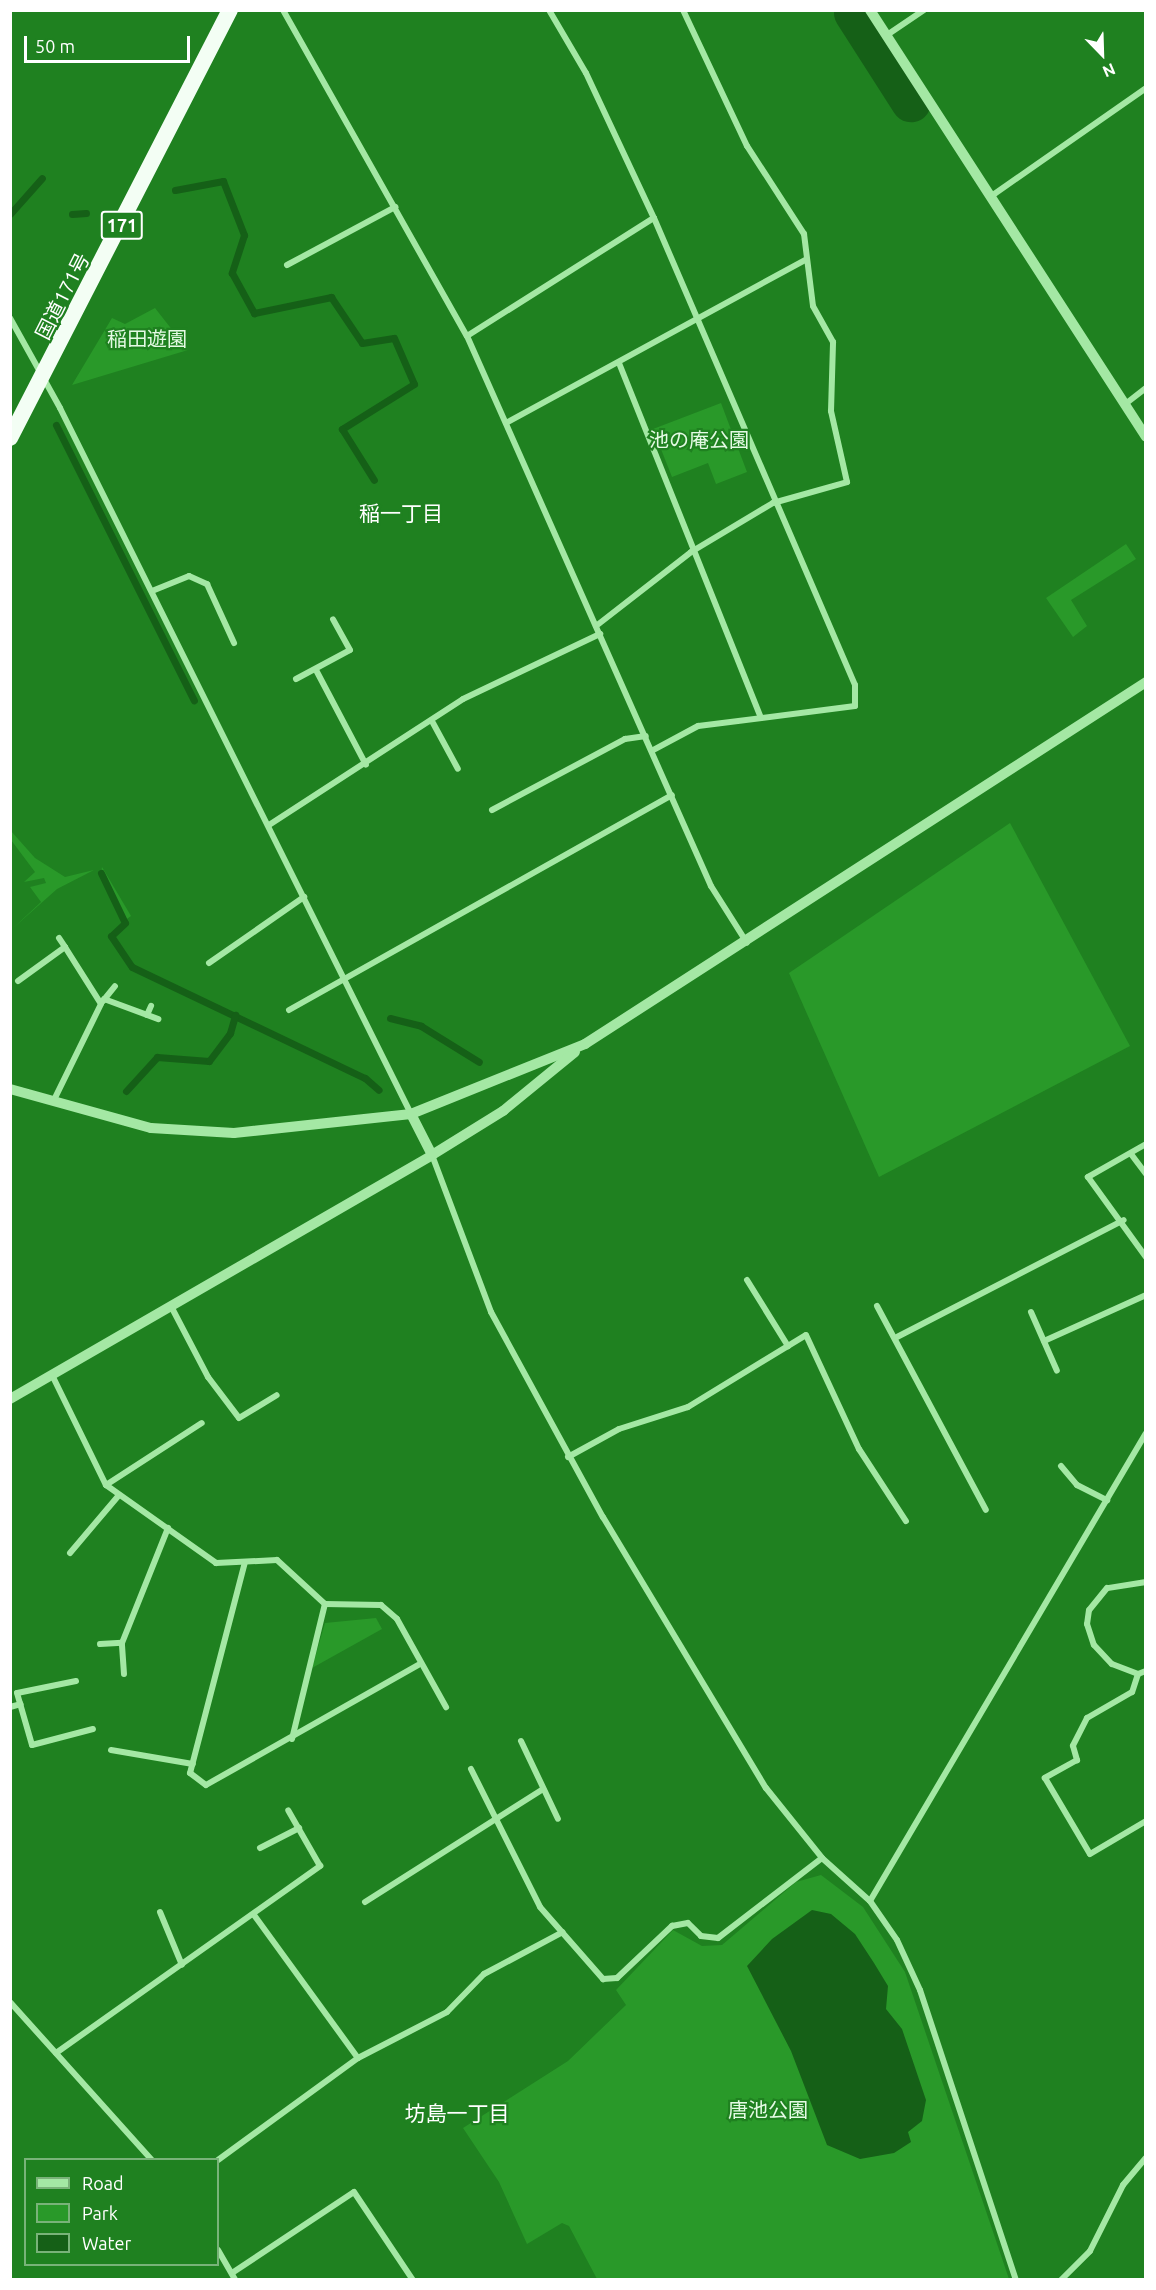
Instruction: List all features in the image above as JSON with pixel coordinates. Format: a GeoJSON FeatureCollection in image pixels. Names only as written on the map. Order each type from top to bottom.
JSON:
{"type":"FeatureCollection","features":[{"type":"Feature","properties":{"kind":"highway","name":"国道171号"},"geometry":{"type":"LineString","coordinates":[[10,438],[44,378],[230,10]]}},
{"type":"Feature","properties":{"kind":"street"},"geometry":{"type":"LineString","coordinates":[[283,10],[467,336],[653,750],[711,886],[747,944]]}},
{"type":"Feature","properties":{"kind":"street"},"geometry":{"type":"LineString","coordinates":[[596,626],[692,552],[773,503],[847,482],[831,411],[833,342],[813,306],[805,260],[804,234],[747,146],[683,10]]}},
{"type":"Feature","properties":{"kind":"street"},"geometry":{"type":"LineString","coordinates":[[870,10],[1146,437]]}},
{"type":"Feature","properties":{"kind":"street"},"geometry":{"type":"LineString","coordinates":[[887,35],[924,10]]}},
{"type":"Feature","properties":{"kind":"street"},"geometry":{"type":"LineString","coordinates":[[549,11],[585,73],[654,218],[698,316],[773,503],[855,685],[855,706],[698,726],[653,750]]}},
{"type":"Feature","properties":{"kind":"street"},"geometry":{"type":"LineString","coordinates":[[990,197],[1146,88]]}},
{"type":"Feature","properties":{"kind":"street"},"geometry":{"type":"LineString","coordinates":[[287,266],[395,207]]}},
{"type":"Feature","properties":{"kind":"street"},"geometry":{"type":"LineString","coordinates":[[467,336],[654,218]]}},
{"type":"Feature","properties":{"kind":"street"},"geometry":{"type":"LineString","coordinates":[[506,423],[619,363],[698,316],[805,260]]}},
{"type":"Feature","properties":{"kind":"street"},"geometry":{"type":"LineString","coordinates":[[10,318],[44,378],[152,591],[432,1155],[491,1312],[568,1457],[766,1788],[822,1858],[870,1901],[897,1940],[920,1990],[1016,2280]]}},
{"type":"Feature","properties":{"kind":"street"},"geometry":{"type":"LineString","coordinates":[[619,363],[692,552],[761,718]]}},
{"type":"Feature","properties":{"kind":"street"},"geometry":{"type":"LineString","coordinates":[[1124,406],[1146,388]]}},
{"type":"Feature","properties":{"kind":"street"},"geometry":{"type":"LineString","coordinates":[[152,591],[189,576],[207,584],[234,643]]}},
{"type":"Feature","properties":{"kind":"street"},"geometry":{"type":"LineString","coordinates":[[296,679],[350,650],[333,619]]}},
{"type":"Feature","properties":{"kind":"street"},"geometry":{"type":"LineString","coordinates":[[269,825],[433,723],[473,693],[600,634]]}},
{"type":"Feature","properties":{"kind":"street"},"geometry":{"type":"LineString","coordinates":[[316,670],[366,765]]}},
{"type":"Feature","properties":{"kind":"street"},"geometry":{"type":"LineString","coordinates":[[10,1399],[173,1310],[503,1111],[585,1044],[747,944],[1146,682]]}},
{"type":"Feature","properties":{"kind":"street"},"geometry":{"type":"LineString","coordinates":[[433,723],[458,769]]}},
{"type":"Feature","properties":{"kind":"street"},"geometry":{"type":"LineString","coordinates":[[492,810],[625,739],[646,736]]}},
{"type":"Feature","properties":{"kind":"street"},"geometry":{"type":"LineString","coordinates":[[289,1010],[672,795]]}},
{"type":"Feature","properties":{"kind":"street"},"geometry":{"type":"LineString","coordinates":[[209,963],[304,897]]}},
{"type":"Feature","properties":{"kind":"street"},"geometry":{"type":"LineString","coordinates":[[59,938],[102,1002],[158,1019]]}},
{"type":"Feature","properties":{"kind":"street"},"geometry":{"type":"LineString","coordinates":[[18,981],[65,947]]}},
{"type":"Feature","properties":{"kind":"street"},"geometry":{"type":"LineString","coordinates":[[53,1102],[102,1002],[115,986]]}},
{"type":"Feature","properties":{"kind":"street"},"geometry":{"type":"LineString","coordinates":[[147,1015],[151,1006]]}},
{"type":"Feature","properties":{"kind":"street"},"geometry":{"type":"LineString","coordinates":[[10,1089],[151,1128],[234,1133],[411,1114],[585,1044]]}},
{"type":"Feature","properties":{"kind":"street"},"geometry":{"type":"LineString","coordinates":[[1146,1144],[1088,1177],[1124,1220],[1146,1257]]}},
{"type":"Feature","properties":{"kind":"street"},"geometry":{"type":"LineString","coordinates":[[1131,1154],[1146,1173]]}},
{"type":"Feature","properties":{"kind":"street"},"geometry":{"type":"LineString","coordinates":[[897,1337],[1124,1220]]}},
{"type":"Feature","properties":{"kind":"street"},"geometry":{"type":"LineString","coordinates":[[747,1281],[788,1346]]}},
{"type":"Feature","properties":{"kind":"street"},"geometry":{"type":"LineString","coordinates":[[1044,1341],[1146,1295]]}},
{"type":"Feature","properties":{"kind":"street"},"geometry":{"type":"LineString","coordinates":[[877,1306],[897,1337],[986,1510]]}},
{"type":"Feature","properties":{"kind":"street"},"geometry":{"type":"LineString","coordinates":[[173,1310],[208,1377],[239,1418],[278,1395]]}},
{"type":"Feature","properties":{"kind":"street"},"geometry":{"type":"LineString","coordinates":[[1031,1312],[1057,1371]]}},
{"type":"Feature","properties":{"kind":"street"},"geometry":{"type":"LineString","coordinates":[[568,1457],[619,1429],[688,1407],[806,1335],[859,1449],[906,1521]]}},
{"type":"Feature","properties":{"kind":"street"},"geometry":{"type":"LineString","coordinates":[[53,1377],[106,1485],[216,1563],[277,1560],[325,1604],[381,1605],[397,1619],[418,1665],[446,1707]]}},
{"type":"Feature","properties":{"kind":"street"},"geometry":{"type":"LineString","coordinates":[[106,1485],[202,1423]]}},
{"type":"Feature","properties":{"kind":"street"},"geometry":{"type":"LineString","coordinates":[[870,1901],[1146,1433]]}},
{"type":"Feature","properties":{"kind":"street"},"geometry":{"type":"LineString","coordinates":[[1061,1466],[1077,1485],[1107,1500]]}},
{"type":"Feature","properties":{"kind":"street"},"geometry":{"type":"LineString","coordinates":[[70,1553],[119,1495]]}},
{"type":"Feature","properties":{"kind":"street"},"geometry":{"type":"LineString","coordinates":[[124,1674],[122,1643],[168,1528]]}},
{"type":"Feature","properties":{"kind":"street"},"geometry":{"type":"LineString","coordinates":[[245,1562],[190,1773],[206,1785],[292,1739],[418,1665]]}},
{"type":"Feature","properties":{"kind":"street"},"geometry":{"type":"LineString","coordinates":[[1146,1582],[1107,1588],[1089,1610],[1087,1624],[1094,1646],[1112,1664],[1142,1672],[1132,1692],[1087,1718],[1073,1746],[1077,1760],[1045,1778],[1090,1854],[1146,1821]]}},
{"type":"Feature","properties":{"kind":"street"},"geometry":{"type":"LineString","coordinates":[[292,1739],[325,1604]]}},
{"type":"Feature","properties":{"kind":"street"},"geometry":{"type":"LineString","coordinates":[[100,1644],[122,1643]]}},
{"type":"Feature","properties":{"kind":"street"},"geometry":{"type":"LineString","coordinates":[[76,1681],[17,1693],[32,1745],[93,1729]]}},
{"type":"Feature","properties":{"kind":"street"},"geometry":{"type":"LineString","coordinates":[[10,1707],[21,1704]]}},
{"type":"Feature","properties":{"kind":"street"},"geometry":{"type":"LineString","coordinates":[[521,1741],[558,1819]]}},
{"type":"Feature","properties":{"kind":"street"},"geometry":{"type":"LineString","coordinates":[[111,1750],[193,1764]]}},
{"type":"Feature","properties":{"kind":"street"},"geometry":{"type":"LineString","coordinates":[[471,1769],[494,1820],[540,1907],[603,1979],[617,1978],[672,1926],[688,1923],[701,1936],[718,1938],[822,1858]]}},
{"type":"Feature","properties":{"kind":"street"},"geometry":{"type":"LineString","coordinates":[[365,1902],[543,1789]]}},
{"type":"Feature","properties":{"kind":"street"},"geometry":{"type":"LineString","coordinates":[[56,2053],[254,1915],[320,1866],[288,1810]]}},
{"type":"Feature","properties":{"kind":"street"},"geometry":{"type":"LineString","coordinates":[[260,1848],[299,1828]]}},
{"type":"Feature","properties":{"kind":"street"},"geometry":{"type":"LineString","coordinates":[[160,1912],[182,1965]]}},
{"type":"Feature","properties":{"kind":"street"},"geometry":{"type":"LineString","coordinates":[[254,1915],[358,2058]]}},
{"type":"Feature","properties":{"kind":"street"},"geometry":{"type":"LineString","coordinates":[[219,2159],[358,2058],[447,2012],[484,1974],[563,1932]]}},
{"type":"Feature","properties":{"kind":"street"},"geometry":{"type":"LineString","coordinates":[[10,2002],[150,2158]]}},
{"type":"Feature","properties":{"kind":"street"},"geometry":{"type":"LineString","coordinates":[[1061,2280],[1090,2251],[1123,2185],[1146,2158]]}},
{"type":"Feature","properties":{"kind":"street"},"geometry":{"type":"LineString","coordinates":[[219,2252],[233,2276],[354,2192],[413,2280]]}},
{"type":"Feature","properties":{"kind":"green space","name":"稲田遊園"},"geometry":{"type":"Polygon","coordinates":[[[155,308],[188,350],[72,385],[112,318],[125,324],[155,308]]]}},
{"type":"Feature","properties":{"kind":"green space","name":"池の庵公園"},"geometry":{"type":"Polygon","coordinates":[[[721,403],[747,472],[716,484],[708,463],[672,477],[653,429],[721,403]]]}},
{"type":"Feature","properties":{"kind":"green space"},"geometry":{"type":"Polygon","coordinates":[[[1126,544],[1136,559],[1071,600],[1087,626],[1073,637],[1046,598],[1126,544]]]}},
{"type":"Feature","properties":{"kind":"green space"},"geometry":{"type":"Polygon","coordinates":[[[1010,823],[1130,1046],[879,1177],[789,973],[1010,823]]]}},
{"type":"Feature","properties":{"kind":"green space"},"geometry":{"type":"Polygon","coordinates":[[[11,831],[35,858],[65,877],[94,870],[57,889],[11,930],[41,902],[30,887],[46,883],[44,878],[24,882],[35,872],[11,840],[11,831]]]}},
{"type":"Feature","properties":{"kind":"green space"},"geometry":{"type":"Polygon","coordinates":[[[102,867],[131,916],[124,921],[101,873],[102,867]]]}},
{"type":"Feature","properties":{"kind":"green space"},"geometry":{"type":"Polygon","coordinates":[[[376,1618],[382,1629],[312,1668],[325,1623],[376,1618]]]}},
{"type":"Feature","properties":{"kind":"green space","name":"唐池公園"},"geometry":{"type":"Polygon","coordinates":[[[821,1875],[863,1907],[905,1972],[1009,2279],[597,2279],[569,2226],[562,2223],[527,2244],[499,2182],[463,2128],[568,2061],[626,2005],[616,1990],[673,1930],[702,1946],[722,1945],[796,1882],[821,1875]]]}},
{"type":"Feature","properties":{"kind":"water"},"geometry":{"type":"Polygon","coordinates":[[[812,1910],[831,1914],[855,1934],[888,1986],[886,2009],[902,2029],[926,2100],[922,2121],[908,2132],[911,2142],[894,2153],[860,2159],[827,2145],[791,2051],[747,1966],[772,1939],[812,1910]]]}},
{"type":"Feature","properties":{"kind":"waterway"},"geometry":{"type":"LineString","coordinates":[[854,13],[911,102]]}},
{"type":"Feature","properties":{"kind":"waterway"},"geometry":{"type":"LineString","coordinates":[[10,214],[42,178]]}},
{"type":"Feature","properties":{"kind":"waterway"},"geometry":{"type":"LineString","coordinates":[[175,190],[223,181],[244,235],[232,273],[254,313],[331,297],[362,343],[394,338],[414,384],[342,429],[374,480]]}},
{"type":"Feature","properties":{"kind":"waterway"},"geometry":{"type":"LineString","coordinates":[[72,214],[86,213]]}},
{"type":"Feature","properties":{"kind":"waterway"},"geometry":{"type":"LineString","coordinates":[[56,425],[194,700]]}},
{"type":"Feature","properties":{"kind":"waterway"},"geometry":{"type":"LineString","coordinates":[[101,873],[125,923],[111,936],[132,967],[365,1078],[379,1090]]}},
{"type":"Feature","properties":{"kind":"waterway"},"geometry":{"type":"LineString","coordinates":[[126,1091],[157,1057],[209,1061],[230,1033],[235,1015]]}},
{"type":"Feature","properties":{"kind":"waterway"},"geometry":{"type":"LineString","coordinates":[[390,1018],[421,1026],[479,1062]]}},
{"type":"Feature","properties":{"kind":"district","name":"稲一丁目"},"geometry":{"type":"Point","coordinates":[401,513]}},
{"type":"Feature","properties":{"kind":"district","name":"坊島一丁目"},"geometry":{"type":"Point","coordinates":[457,2113]}}]}
